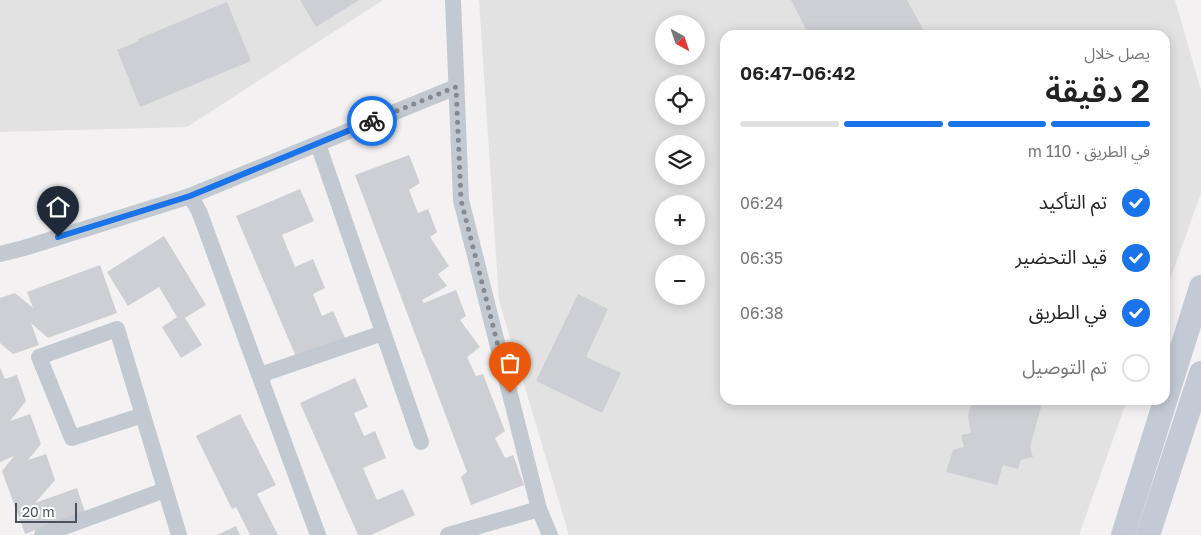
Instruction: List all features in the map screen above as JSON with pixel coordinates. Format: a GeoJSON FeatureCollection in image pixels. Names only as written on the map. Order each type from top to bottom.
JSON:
{"type":"FeatureCollection","features":[{"type":"Feature","properties":{"kind":"main road"},"geometry":{"type":"LineString","coordinates":[[1170,387],[1201,287]]}},
{"type":"Feature","properties":{"kind":"main road"},"geometry":{"type":"LineString","coordinates":[[1148,535],[1201,373]]}},
{"type":"Feature","properties":{"kind":"main road"},"geometry":{"type":"LineString","coordinates":[[1124,535],[1164,405]]}},
{"type":"Feature","properties":{"kind":"street"},"geometry":{"type":"LineString","coordinates":[[452,0],[461,200],[539,509],[550,535]]}},
{"type":"Feature","properties":{"kind":"street"},"geometry":{"type":"LineString","coordinates":[[0,254],[190,196],[456,87]]}},
{"type":"Feature","properties":{"kind":"street"},"geometry":{"type":"LineString","coordinates":[[318,144],[421,442]]}},
{"type":"Feature","properties":{"kind":"street"},"geometry":{"type":"LineString","coordinates":[[190,196],[199,211],[318,535]]}},
{"type":"Feature","properties":{"kind":"street"},"geometry":{"type":"LineString","coordinates":[[143,415],[72,438],[39,356],[117,329],[143,415],[165,490],[179,535]]}},
{"type":"Feature","properties":{"kind":"street"},"geometry":{"type":"LineString","coordinates":[[260,375],[383,333]]}},
{"type":"Feature","properties":{"kind":"street"},"geometry":{"type":"LineString","coordinates":[[42,535],[165,490]]}},
{"type":"Feature","properties":{"kind":"street"},"geometry":{"type":"LineString","coordinates":[[448,535],[539,509]]}},
{"type":"Feature","properties":{"kind":"shaded area"},"geometry":{"type":"Polygon","coordinates":[[[0,0],[383,0],[187,127],[0,132],[0,0]]]}},
{"type":"Feature","properties":{"kind":"shaded area"},"geometry":{"type":"Polygon","coordinates":[[[479,0],[1175,0],[1201,90],[1201,193],[1170,280],[1170,30],[720,30],[720,405],[1125,405],[1079,535],[569,535],[499,301],[479,0]]]}},
{"type":"Feature","properties":{"kind":"building"},"geometry":{"type":"Polygon","coordinates":[[[300,0],[359,0],[316,27],[300,0]]]}},
{"type":"Feature","properties":{"kind":"building"},"geometry":{"type":"Polygon","coordinates":[[[791,0],[907,0],[923,30],[806,30],[791,0]]]}},
{"type":"Feature","properties":{"kind":"building"},"geometry":{"type":"Polygon","coordinates":[[[227,2],[251,61],[140,107],[117,50],[139,41],[138,39],[227,2]]]}},
{"type":"Feature","properties":{"kind":"building"},"geometry":{"type":"Polygon","coordinates":[[[409,155],[420,183],[409,190],[418,213],[428,209],[437,232],[430,237],[449,266],[438,274],[447,286],[422,300],[424,303],[456,290],[466,316],[460,320],[480,347],[467,357],[476,376],[483,374],[505,431],[495,438],[505,458],[513,455],[524,485],[471,505],[461,477],[467,472],[355,175],[409,155]]]}},
{"type":"Feature","properties":{"kind":"building"},"geometry":{"type":"Polygon","coordinates":[[[300,189],[314,221],[282,235],[295,267],[313,259],[325,288],[313,294],[322,316],[333,311],[345,338],[297,359],[236,216],[300,189]]]}},
{"type":"Feature","properties":{"kind":"building"},"geometry":{"type":"Polygon","coordinates":[[[164,236],[206,305],[185,318],[202,345],[181,358],[162,327],[177,317],[159,287],[128,306],[107,272],[164,236]]]}},
{"type":"Feature","properties":{"kind":"building"},"geometry":{"type":"Polygon","coordinates":[[[100,265],[117,313],[48,338],[31,323],[39,345],[13,354],[0,343],[0,298],[15,293],[33,308],[27,292],[100,265]]]}},
{"type":"Feature","properties":{"kind":"building"},"geometry":{"type":"Polygon","coordinates":[[[578,294],[608,309],[586,357],[621,373],[602,413],[536,381],[578,294]]]}},
{"type":"Feature","properties":{"kind":"building"},"geometry":{"type":"Polygon","coordinates":[[[0,367],[5,379],[17,375],[26,401],[10,421],[30,414],[41,444],[28,460],[46,454],[55,480],[35,503],[77,488],[85,512],[25,534],[2,471],[14,456],[0,462],[0,367]]]}},
{"type":"Feature","properties":{"kind":"building"},"geometry":{"type":"Polygon","coordinates":[[[355,378],[368,407],[354,413],[364,436],[375,431],[386,458],[363,468],[377,500],[403,489],[415,515],[371,535],[358,535],[300,403],[355,378]]]}},
{"type":"Feature","properties":{"kind":"building"},"geometry":{"type":"Polygon","coordinates":[[[971,405],[1042,405],[1030,447],[1033,457],[1021,460],[1018,469],[1003,465],[997,485],[946,472],[953,450],[964,447],[961,435],[971,433],[968,416],[971,405]]]}},
{"type":"Feature","properties":{"kind":"building"},"geometry":{"type":"Polygon","coordinates":[[[240,414],[276,485],[257,494],[278,535],[250,535],[236,507],[232,509],[196,436],[240,414]]]}},
{"type":"Feature","properties":{"kind":"building"},"geometry":{"type":"Polygon","coordinates":[[[236,526],[240,535],[217,535],[236,526]]]}},
{"type":"Feature","properties":{"kind":"way so far"},"geometry":{"type":"LineString","coordinates":[[372,121],[456,87],[461,200],[510,393]]}},
{"type":"Feature","properties":{"kind":"route"},"geometry":{"type":"LineString","coordinates":[[58,237],[190,196],[372,121]]}}]}
